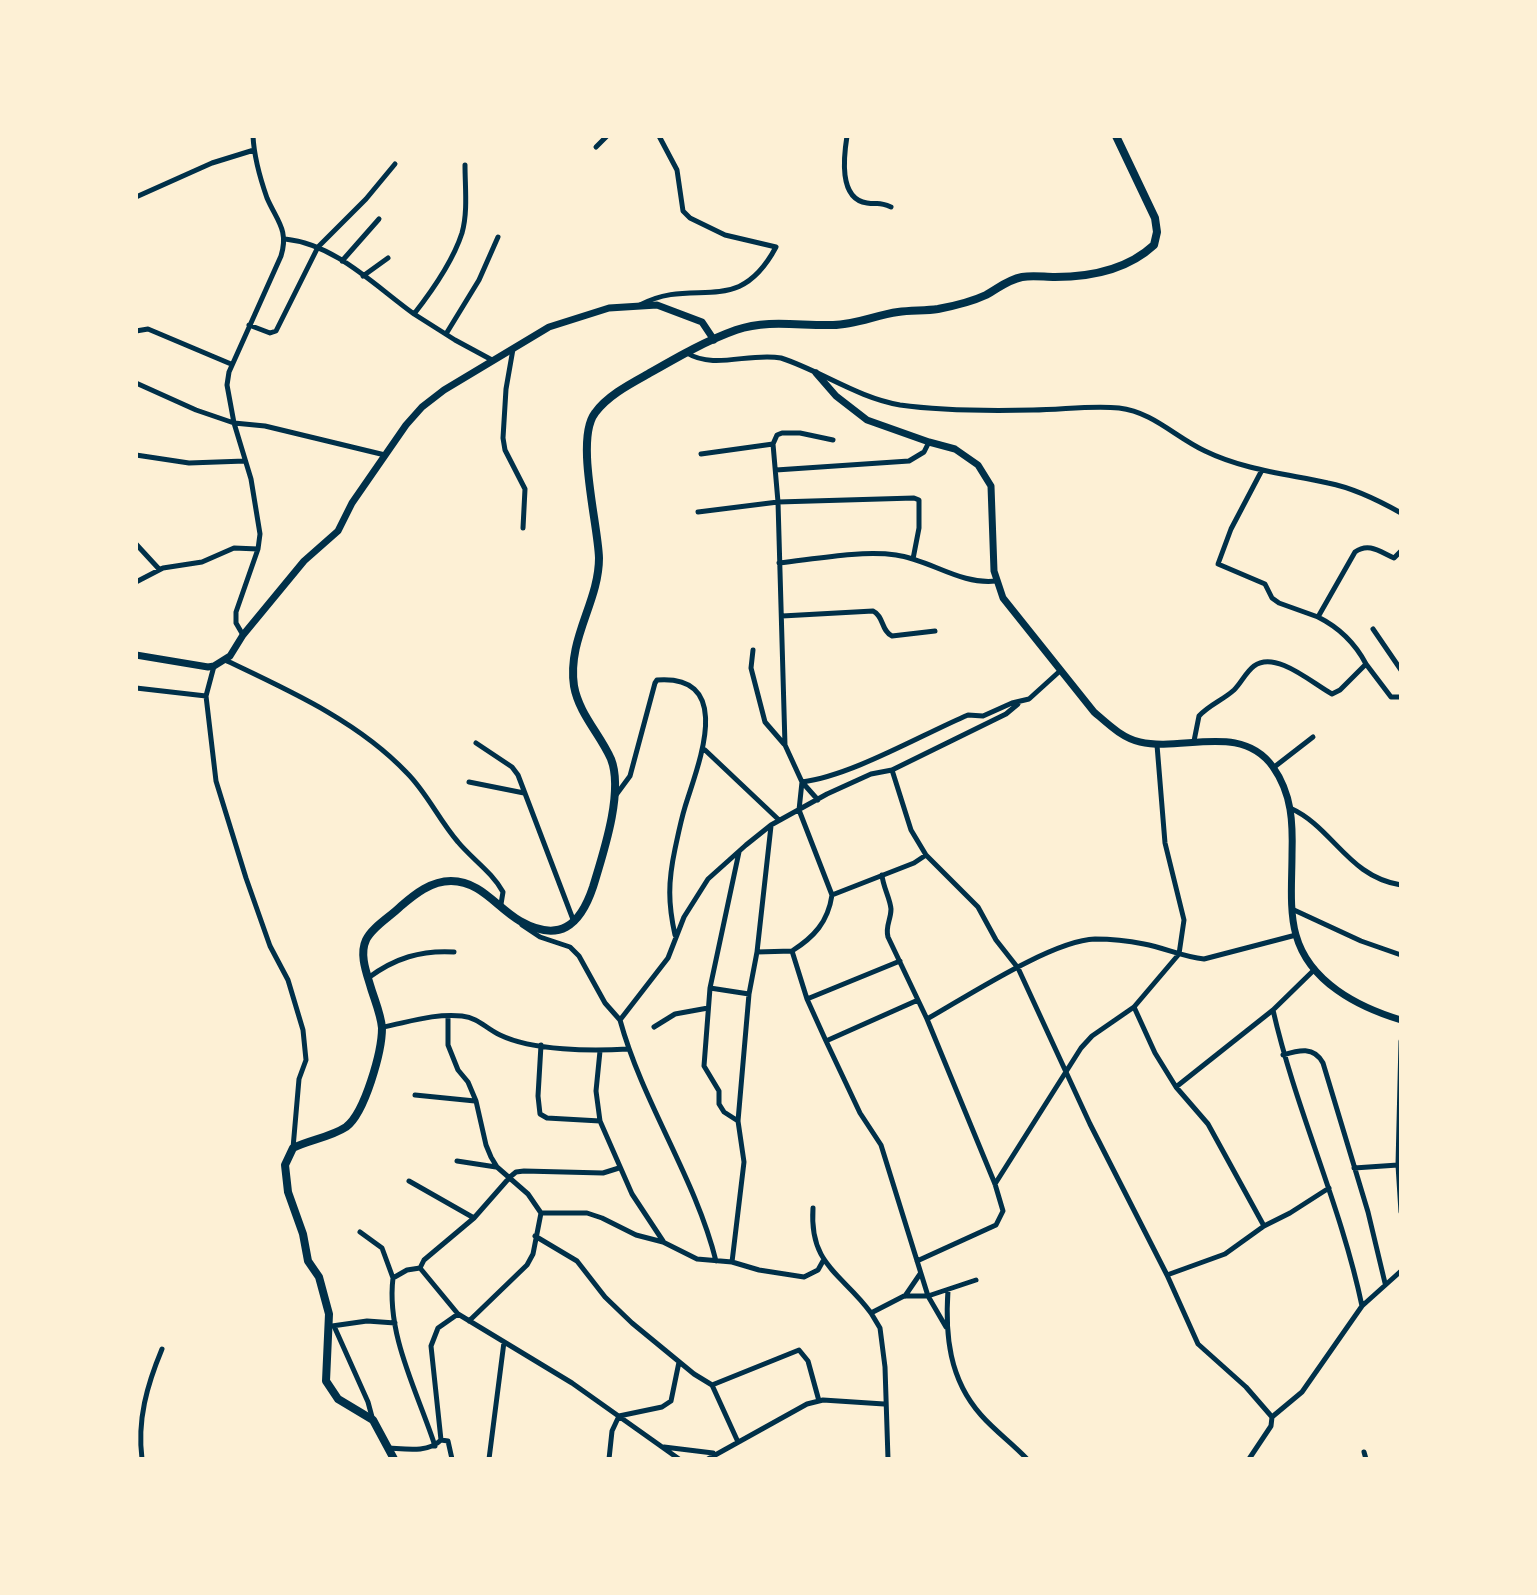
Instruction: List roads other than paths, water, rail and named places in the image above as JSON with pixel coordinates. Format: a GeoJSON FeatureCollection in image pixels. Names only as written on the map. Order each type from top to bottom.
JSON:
{"type":"FeatureCollection","features":[{"type":"Feature","properties":{"kind":"main road"},"geometry":{"type":"LineString","coordinates":[[394,1459],[373,1420],[338,1399],[326,1381],[331,1326],[329,1314],[319,1277],[308,1261],[303,1234],[288,1192],[285,1165],[293,1148],[345,1128],[355,1118],[371,1081],[382,1027],[363,956],[365,941],[375,929],[423,889],[446,880],[470,885],[501,904],[519,921],[546,932],[557,932],[574,923],[592,888],[614,797],[613,763],[582,708],[574,685],[576,645],[599,563],[587,450],[589,423],[593,415],[616,395],[687,353],[736,330],[788,323],[836,325],[901,311],[935,309],[971,301],[988,294],[1003,282],[1024,277],[1085,275],[1130,263],[1154,245],[1157,232],[1155,218],[1116,136]]}},
{"type":"Feature","properties":{"kind":"street"},"geometry":{"type":"LineString","coordinates":[[243,635],[236,623],[236,612],[258,549],[260,534],[227,385],[231,364],[281,256],[285,239],[267,196],[253,136]]}},
{"type":"Feature","properties":{"kind":"street"},"geometry":{"type":"LineString","coordinates":[[596,147],[607,136]]}},
{"type":"Feature","properties":{"kind":"street"},"geometry":{"type":"LineString","coordinates":[[639,305],[667,295],[742,286],[755,278],[776,247],[725,235],[690,218],[683,211],[677,170],[659,136]]}},
{"type":"Feature","properties":{"kind":"street"},"geometry":{"type":"LineString","coordinates":[[847,136],[844,160],[850,191],[867,204],[880,202],[891,207]]}},
{"type":"Feature","properties":{"kind":"street"},"geometry":{"type":"LineString","coordinates":[[136,197],[212,163],[254,150]]}},
{"type":"Feature","properties":{"kind":"street"},"geometry":{"type":"LineString","coordinates":[[249,325],[270,333],[276,331],[318,247],[366,199],[395,164]]}},
{"type":"Feature","properties":{"kind":"street"},"geometry":{"type":"LineString","coordinates":[[414,314],[441,274],[462,232],[465,165]]}},
{"type":"Feature","properties":{"kind":"street"},"geometry":{"type":"LineString","coordinates":[[342,261],[379,219]]}},
{"type":"Feature","properties":{"kind":"street"},"geometry":{"type":"LineString","coordinates":[[446,334],[479,280],[498,237]]}},
{"type":"Feature","properties":{"kind":"street"},"geometry":{"type":"LineString","coordinates":[[285,239],[308,242],[342,261],[414,314],[492,360]]}},
{"type":"Feature","properties":{"kind":"street"},"geometry":{"type":"LineString","coordinates":[[363,276],[388,258]]}},
{"type":"Feature","properties":{"kind":"street"},"geometry":{"type":"LineString","coordinates":[[136,655],[214,666],[225,660],[304,561],[338,531],[352,503],[422,407],[492,360],[563,320],[609,308],[657,305],[702,322],[714,340]]}},
{"type":"Feature","properties":{"kind":"street"},"geometry":{"type":"LineString","coordinates":[[136,331],[148,329],[231,364]]}},
{"type":"Feature","properties":{"kind":"street"},"geometry":{"type":"LineString","coordinates":[[513,349],[506,389],[503,438],[505,450],[525,489],[523,528]]}},
{"type":"Feature","properties":{"kind":"street"},"geometry":{"type":"LineString","coordinates":[[687,353],[705,361],[766,355],[796,363],[873,398],[898,404],[946,409],[1099,407],[1134,411],[1162,424],[1207,453],[1262,470],[1341,486],[1401,513]]}},
{"type":"Feature","properties":{"kind":"street"},"geometry":{"type":"LineString","coordinates":[[816,373],[836,396],[867,420],[966,454],[978,465],[991,486],[996,581],[1003,598],[1094,712],[1109,725],[1131,739],[1157,745],[1219,741],[1247,748],[1264,757],[1286,792],[1290,808],[1296,935],[1315,969],[1335,990],[1351,1000],[1401,1020]]}},
{"type":"Feature","properties":{"kind":"street"},"geometry":{"type":"LineString","coordinates":[[136,383],[234,423],[265,426],[385,455]]}},
{"type":"Feature","properties":{"kind":"street"},"geometry":{"type":"LineString","coordinates":[[785,745],[778,502],[773,444],[777,435],[782,433],[800,433],[833,440]]}},
{"type":"Feature","properties":{"kind":"street"},"geometry":{"type":"LineString","coordinates":[[776,470],[909,461],[924,452],[929,442]]}},
{"type":"Feature","properties":{"kind":"street"},"geometry":{"type":"LineString","coordinates":[[701,454],[773,444]]}},
{"type":"Feature","properties":{"kind":"street"},"geometry":{"type":"LineString","coordinates":[[136,455],[189,463],[245,461]]}},
{"type":"Feature","properties":{"kind":"street"},"geometry":{"type":"LineString","coordinates":[[1262,470],[1231,529],[1218,564],[1265,584],[1272,598],[1279,603],[1318,617],[1340,631],[1356,647],[1391,697],[1401,697]]}},
{"type":"Feature","properties":{"kind":"street"},"geometry":{"type":"LineString","coordinates":[[698,512],[778,502],[886,497],[919,500],[919,528],[913,559]]}},
{"type":"Feature","properties":{"kind":"street"},"geometry":{"type":"LineString","coordinates":[[136,544],[159,569]]}},
{"type":"Feature","properties":{"kind":"street"},"geometry":{"type":"LineString","coordinates":[[1318,617],[1355,552],[1370,547],[1394,558],[1401,551]]}},
{"type":"Feature","properties":{"kind":"street"},"geometry":{"type":"LineString","coordinates":[[136,582],[159,569],[202,562],[234,548],[258,549]]}},
{"type":"Feature","properties":{"kind":"street"},"geometry":{"type":"LineString","coordinates":[[779,563],[883,555],[913,559],[966,580],[980,583],[996,581]]}},
{"type":"Feature","properties":{"kind":"street"},"geometry":{"type":"LineString","coordinates":[[782,616],[875,611],[884,629],[892,636],[935,631]]}},
{"type":"Feature","properties":{"kind":"street"},"geometry":{"type":"LineString","coordinates":[[1373,629],[1401,670]]}},
{"type":"Feature","properties":{"kind":"street"},"geometry":{"type":"LineString","coordinates":[[753,650],[751,668],[765,722],[785,745],[802,782],[818,800]]}},
{"type":"Feature","properties":{"kind":"street"},"geometry":{"type":"LineString","coordinates":[[225,660],[321,708],[375,745],[408,774],[458,842],[496,881],[503,892],[501,904]]}},
{"type":"Feature","properties":{"kind":"street"},"geometry":{"type":"LineString","coordinates":[[1194,741],[1199,716],[1231,693],[1253,666],[1276,663],[1332,694],[1366,664]]}},
{"type":"Feature","properties":{"kind":"street"},"geometry":{"type":"LineString","coordinates":[[214,666],[206,696],[216,781],[246,878],[270,946],[288,980],[303,1030],[306,1060],[299,1079],[293,1148]]}},
{"type":"Feature","properties":{"kind":"street"},"geometry":{"type":"LineString","coordinates":[[620,1020],[668,958],[675,936],[708,879],[771,825],[871,774],[892,770],[910,758],[1006,714],[1042,690],[1061,670]]}},
{"type":"Feature","properties":{"kind":"street"},"geometry":{"type":"LineString","coordinates":[[614,797],[630,776],[657,680],[672,681],[696,690],[706,717],[705,750],[684,809],[674,852],[667,901],[675,936]]}},
{"type":"Feature","properties":{"kind":"street"},"geometry":{"type":"LineString","coordinates":[[136,688],[206,696]]}},
{"type":"Feature","properties":{"kind":"street"},"geometry":{"type":"LineString","coordinates":[[802,782],[816,780],[866,761],[968,715],[983,716],[1019,703]]}},
{"type":"Feature","properties":{"kind":"street"},"geometry":{"type":"LineString","coordinates":[[1273,768],[1313,737]]}},
{"type":"Feature","properties":{"kind":"street"},"geometry":{"type":"LineString","coordinates":[[476,743],[515,771],[574,923]]}},
{"type":"Feature","properties":{"kind":"street"},"geometry":{"type":"LineString","coordinates":[[995,1184],[1081,1048],[1092,1036],[1134,1007],[1179,954],[1184,920],[1165,843],[1157,745]]}},
{"type":"Feature","properties":{"kind":"street"},"geometry":{"type":"LineString","coordinates":[[705,750],[779,820]]}},
{"type":"Feature","properties":{"kind":"street"},"geometry":{"type":"LineString","coordinates":[[866,761],[871,774]]}},
{"type":"Feature","properties":{"kind":"street"},"geometry":{"type":"LineString","coordinates":[[892,770],[911,830],[926,855],[978,907],[996,940],[1018,968],[1198,1344],[1246,1387],[1272,1417]]}},
{"type":"Feature","properties":{"kind":"street"},"geometry":{"type":"LineString","coordinates":[[469,782],[524,793]]}},
{"type":"Feature","properties":{"kind":"street"},"geometry":{"type":"LineString","coordinates":[[757,952],[792,951],[817,933],[830,908],[832,895],[799,810],[802,782]]}},
{"type":"Feature","properties":{"kind":"street"},"geometry":{"type":"LineString","coordinates":[[1290,808],[1308,818],[1365,871],[1386,882],[1401,885]]}},
{"type":"Feature","properties":{"kind":"street"},"geometry":{"type":"LineString","coordinates":[[732,1262],[744,1162],[738,1121],[749,994],[757,952],[771,825]]}},
{"type":"Feature","properties":{"kind":"street"},"geometry":{"type":"LineString","coordinates":[[738,1121],[724,1112],[719,1104],[719,1091],[704,1066],[710,988],[739,852]]}},
{"type":"Feature","properties":{"kind":"street"},"geometry":{"type":"LineString","coordinates":[[832,895],[914,863],[926,855]]}},
{"type":"Feature","properties":{"kind":"street"},"geometry":{"type":"LineString","coordinates":[[882,875],[891,914],[886,929],[927,1019],[995,1184],[1003,1211],[996,1225],[917,1261]]}},
{"type":"Feature","properties":{"kind":"street"},"geometry":{"type":"LineString","coordinates":[[1294,910],[1361,941],[1401,955]]}},
{"type":"Feature","properties":{"kind":"street"},"geometry":{"type":"LineString","coordinates":[[519,921],[533,934],[561,943],[579,956],[605,1003],[620,1020],[628,1049],[702,1215],[716,1261]]}},
{"type":"Feature","properties":{"kind":"street"},"geometry":{"type":"LineString","coordinates":[[927,1019],[1039,956],[1092,939],[1142,943],[1204,959],[1296,935]]}},
{"type":"Feature","properties":{"kind":"street"},"geometry":{"type":"LineString","coordinates":[[792,951],[807,999],[826,1041],[860,1113],[881,1145],[928,1296],[946,1327]]}},
{"type":"Feature","properties":{"kind":"street"},"geometry":{"type":"LineString","coordinates":[[368,978],[398,959],[411,955],[454,952]]}},
{"type":"Feature","properties":{"kind":"street"},"geometry":{"type":"LineString","coordinates":[[807,999],[900,961]]}},
{"type":"Feature","properties":{"kind":"street"},"geometry":{"type":"LineString","coordinates":[[1176,1087],[1273,1010],[1315,969]]}},
{"type":"Feature","properties":{"kind":"street"},"geometry":{"type":"LineString","coordinates":[[710,988],[749,994]]}},
{"type":"Feature","properties":{"kind":"street"},"geometry":{"type":"LineString","coordinates":[[826,1041],[918,1000]]}},
{"type":"Feature","properties":{"kind":"street"},"geometry":{"type":"LineString","coordinates":[[1134,1007],[1155,1053],[1176,1087],[1208,1124],[1264,1226]]}},
{"type":"Feature","properties":{"kind":"street"},"geometry":{"type":"LineString","coordinates":[[654,1027],[675,1014],[708,1008]]}},
{"type":"Feature","properties":{"kind":"street"},"geometry":{"type":"LineString","coordinates":[[1273,1010],[1283,1055],[1349,1248],[1362,1306]]}},
{"type":"Feature","properties":{"kind":"street"},"geometry":{"type":"LineString","coordinates":[[382,1027],[420,1018],[448,1016],[479,1019],[500,1035],[541,1045],[600,1051],[628,1049]]}},
{"type":"Feature","properties":{"kind":"street"},"geometry":{"type":"LineString","coordinates":[[448,1016],[448,1045],[476,1101],[486,1145],[497,1167],[528,1194],[541,1213],[533,1254],[527,1265],[469,1321]]}},
{"type":"Feature","properties":{"kind":"street"},"geometry":{"type":"LineString","coordinates":[[1401,1041],[1398,1165],[1401,1212]]}},
{"type":"Feature","properties":{"kind":"street"},"geometry":{"type":"LineString","coordinates":[[541,1045],[540,1114],[547,1118],[600,1121]]}},
{"type":"Feature","properties":{"kind":"street"},"geometry":{"type":"LineString","coordinates":[[1283,1055],[1304,1050],[1319,1056],[1385,1283]]}},
{"type":"Feature","properties":{"kind":"street"},"geometry":{"type":"LineString","coordinates":[[600,1051],[596,1091],[600,1121],[632,1194],[663,1242]]}},
{"type":"Feature","properties":{"kind":"street"},"geometry":{"type":"LineString","coordinates":[[415,1095],[476,1101]]}},
{"type":"Feature","properties":{"kind":"street"},"geometry":{"type":"LineString","coordinates":[[457,1161],[497,1167]]}},
{"type":"Feature","properties":{"kind":"street"},"geometry":{"type":"LineString","coordinates":[[1354,1168],[1398,1165]]}},
{"type":"Feature","properties":{"kind":"street"},"geometry":{"type":"LineString","coordinates":[[420,1268],[424,1260],[474,1218],[516,1172],[603,1173],[619,1168]]}},
{"type":"Feature","properties":{"kind":"street"},"geometry":{"type":"LineString","coordinates":[[409,1181],[474,1218]]}},
{"type":"Feature","properties":{"kind":"street"},"geometry":{"type":"LineString","coordinates":[[1167,1275],[1225,1254],[1264,1226],[1329,1188]]}},
{"type":"Feature","properties":{"kind":"street"},"geometry":{"type":"LineString","coordinates":[[813,1208],[812,1226],[823,1261],[871,1313],[880,1328],[885,1367],[888,1459]]}},
{"type":"Feature","properties":{"kind":"street"},"geometry":{"type":"LineString","coordinates":[[541,1213],[587,1213],[636,1235],[663,1242],[697,1259],[732,1262],[759,1270],[804,1277],[818,1270],[823,1261]]}},
{"type":"Feature","properties":{"kind":"street"},"geometry":{"type":"LineString","coordinates":[[360,1232],[382,1248],[393,1278],[391,1295],[395,1323],[435,1446]]}},
{"type":"Feature","properties":{"kind":"street"},"geometry":{"type":"LineString","coordinates":[[535,1236],[577,1261],[605,1297],[679,1362],[712,1385],[738,1442]]}},
{"type":"Feature","properties":{"kind":"street"},"geometry":{"type":"LineString","coordinates":[[393,1278],[407,1270],[420,1268]]}},
{"type":"Feature","properties":{"kind":"street"},"geometry":{"type":"LineString","coordinates":[[420,1268],[458,1314],[572,1383],[679,1459]]}},
{"type":"Feature","properties":{"kind":"street"},"geometry":{"type":"LineString","coordinates":[[1249,1459],[1271,1426],[1272,1417],[1302,1392],[1362,1306],[1401,1271]]}},
{"type":"Feature","properties":{"kind":"street"},"geometry":{"type":"LineString","coordinates":[[871,1313],[904,1296],[921,1273]]}},
{"type":"Feature","properties":{"kind":"street"},"geometry":{"type":"LineString","coordinates":[[904,1296],[928,1296],[976,1280]]}},
{"type":"Feature","properties":{"kind":"street"},"geometry":{"type":"LineString","coordinates":[[948,1290],[946,1327],[951,1354],[972,1404],[1027,1459]]}},
{"type":"Feature","properties":{"kind":"street"},"geometry":{"type":"LineString","coordinates":[[441,1440],[431,1346],[438,1328],[458,1314]]}},
{"type":"Feature","properties":{"kind":"street"},"geometry":{"type":"LineString","coordinates":[[373,1420],[368,1402],[331,1326],[367,1321],[395,1323]]}},
{"type":"Feature","properties":{"kind":"street"},"geometry":{"type":"LineString","coordinates":[[489,1459],[504,1342]]}},
{"type":"Feature","properties":{"kind":"street"},"geometry":{"type":"LineString","coordinates":[[142,1459],[140,1423],[162,1349]]}},
{"type":"Feature","properties":{"kind":"street"},"geometry":{"type":"LineString","coordinates":[[712,1385],[799,1350],[808,1361],[819,1401]]}},
{"type":"Feature","properties":{"kind":"street"},"geometry":{"type":"LineString","coordinates":[[619,1416],[647,1412],[671,1401],[679,1362]]}},
{"type":"Feature","properties":{"kind":"street"},"geometry":{"type":"LineString","coordinates":[[708,1459],[807,1404],[819,1401],[884,1404]]}},
{"type":"Feature","properties":{"kind":"street"},"geometry":{"type":"LineString","coordinates":[[609,1459],[612,1431],[619,1416]]}},
{"type":"Feature","properties":{"kind":"street"},"geometry":{"type":"LineString","coordinates":[[389,1448],[435,1446],[441,1440]]}},
{"type":"Feature","properties":{"kind":"street"},"geometry":{"type":"LineString","coordinates":[[441,1440],[448,1441],[452,1459]]}},
{"type":"Feature","properties":{"kind":"street"},"geometry":{"type":"LineString","coordinates":[[663,1447],[714,1454]]}}]}
